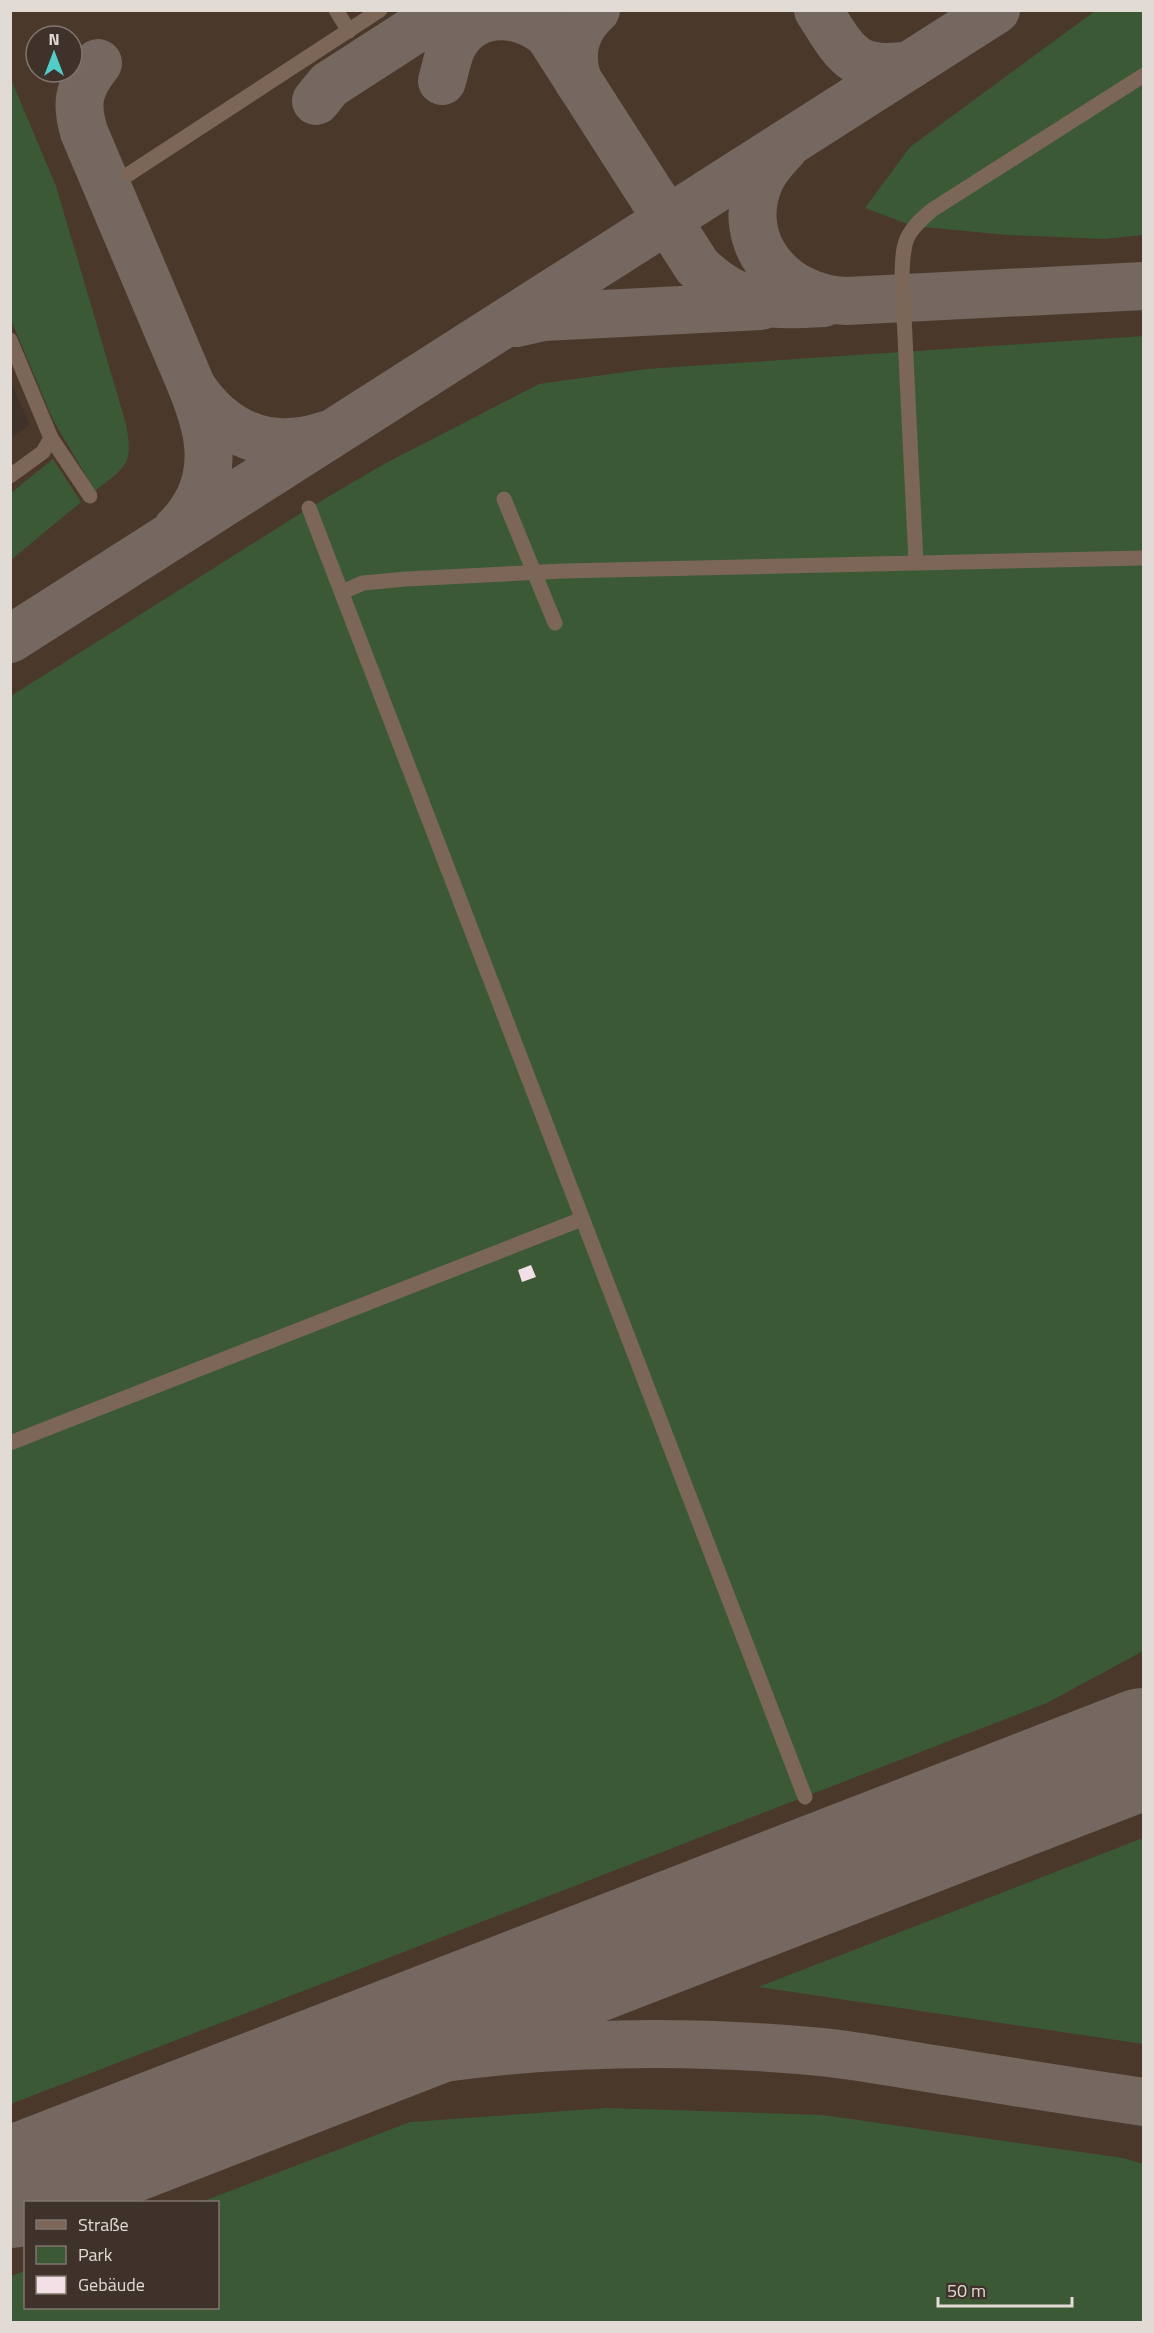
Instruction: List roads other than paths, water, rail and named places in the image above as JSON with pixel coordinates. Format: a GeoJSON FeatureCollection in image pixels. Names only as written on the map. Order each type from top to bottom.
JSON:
{"type":"FeatureCollection","features":[{"type":"Feature","properties":{"kind":"lane"},"geometry":{"type":"LineString","coordinates":[[336,10],[349,31]]}},
{"type":"Feature","properties":{"kind":"lane"},"geometry":{"type":"LineString","coordinates":[[129,174],[380,10]]}},
{"type":"Feature","properties":{"kind":"lane"},"geometry":{"type":"LineString","coordinates":[[916,562],[902,275],[903,246],[913,226],[932,210],[1143,75]]}},
{"type":"Feature","properties":{"kind":"lane"},"geometry":{"type":"LineString","coordinates":[[10,340],[51,438],[90,496]]}},
{"type":"Feature","properties":{"kind":"lane"},"geometry":{"type":"LineString","coordinates":[[10,476],[43,452],[51,438]]}},
{"type":"Feature","properties":{"kind":"lane"},"geometry":{"type":"LineString","coordinates":[[504,499],[555,623]]}},
{"type":"Feature","properties":{"kind":"lane"},"geometry":{"type":"LineString","coordinates":[[309,508],[805,1797]]}},
{"type":"Feature","properties":{"kind":"lane"},"geometry":{"type":"LineString","coordinates":[[342,592],[363,583],[535,573],[1143,558]]}},
{"type":"Feature","properties":{"kind":"lane"},"geometry":{"type":"LineString","coordinates":[[10,1443],[582,1219]]}}]}
